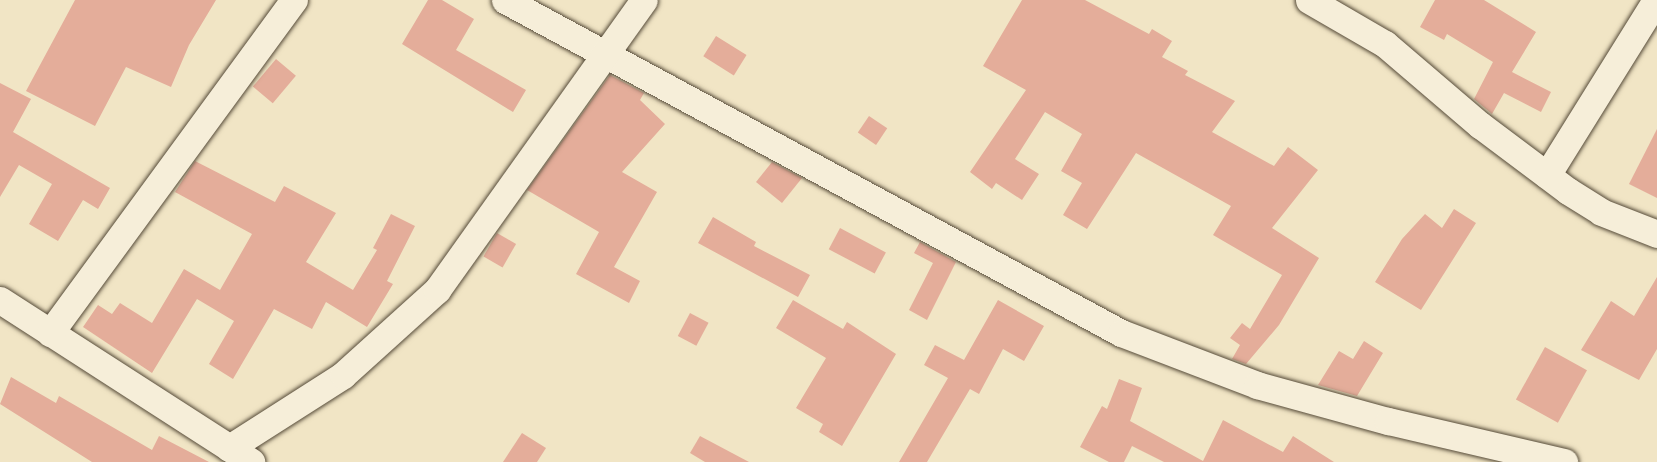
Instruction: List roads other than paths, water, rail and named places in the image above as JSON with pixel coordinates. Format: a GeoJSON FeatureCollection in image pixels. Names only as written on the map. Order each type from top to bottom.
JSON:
{"type":"FeatureCollection","features":[{"type":"Feature","properties":{"kind":"street"},"geometry":{"type":"LineString","coordinates":[[50,333],[294,0]]}},
{"type":"Feature","properties":{"kind":"street"},"geometry":{"type":"LineString","coordinates":[[505,0],[1121,333],[1257,385],[1388,421],[1564,462]]}},
{"type":"Feature","properties":{"kind":"street"},"geometry":{"type":"LineString","coordinates":[[0,300],[240,455],[343,375],[437,290],[644,0]]}},
{"type":"Feature","properties":{"kind":"street"},"geometry":{"type":"LineString","coordinates":[[1309,0],[1385,44],[1452,103],[1547,175],[1601,212],[1657,234]]}},
{"type":"Feature","properties":{"kind":"street"},"geometry":{"type":"LineString","coordinates":[[1547,175],[1656,0]]}}]}
